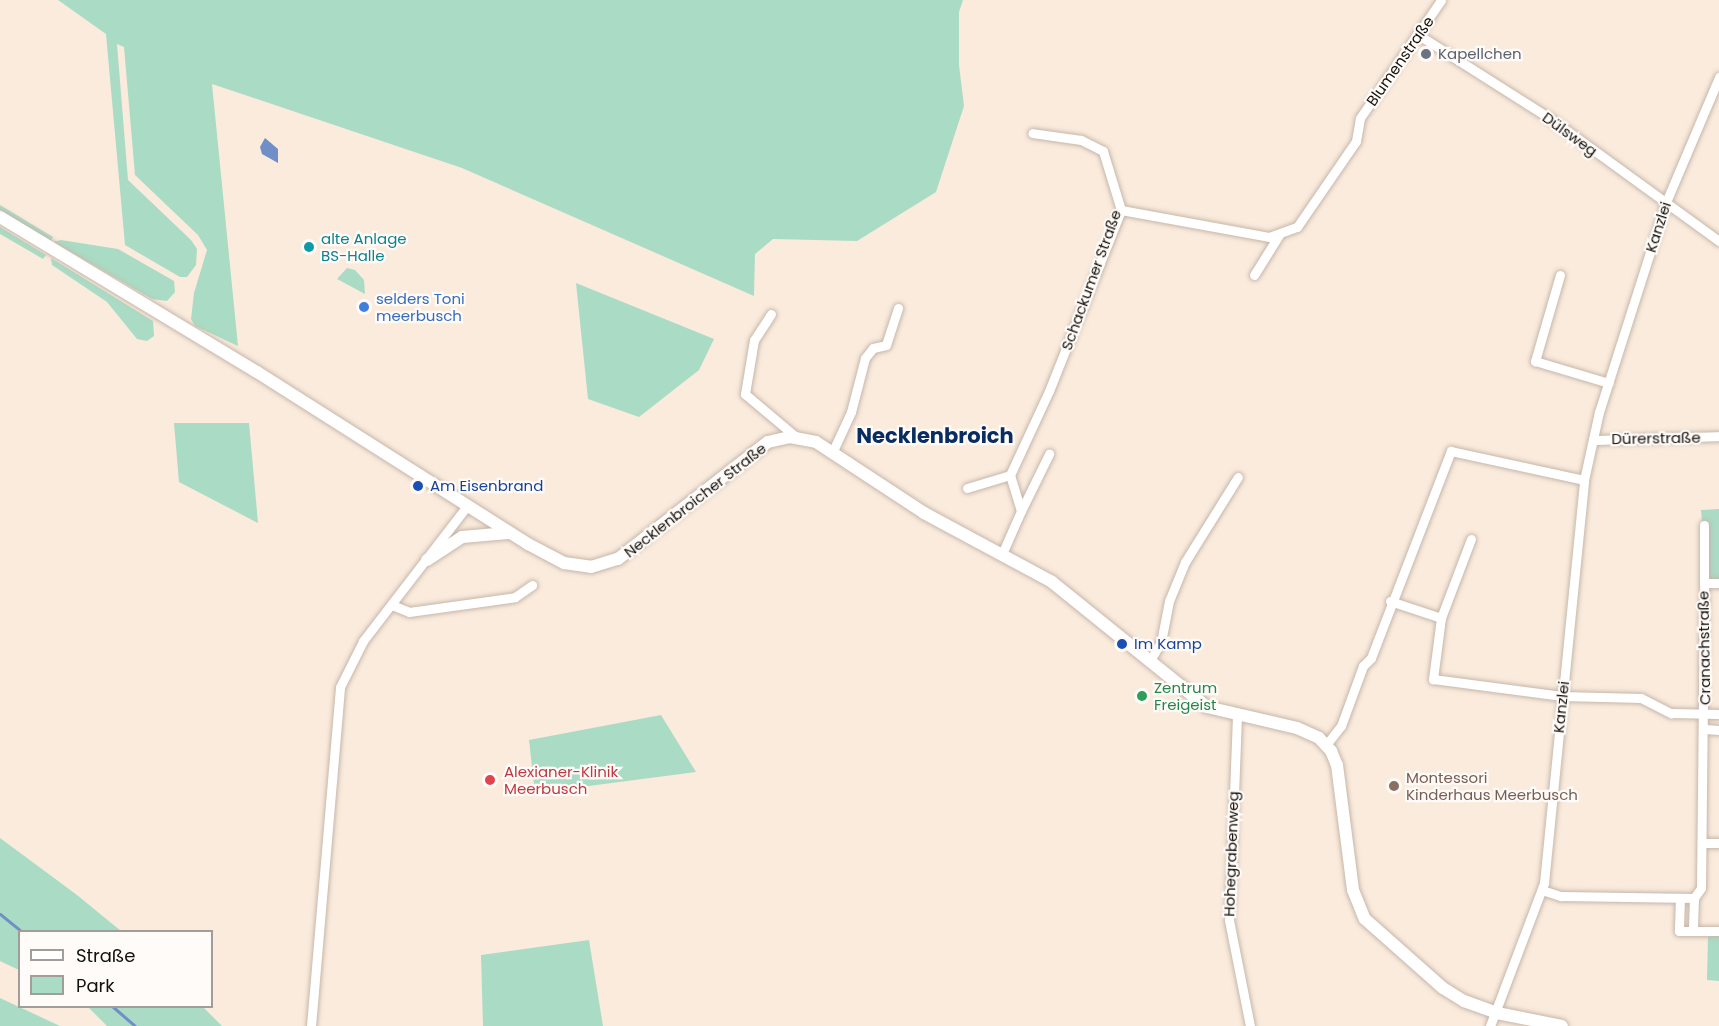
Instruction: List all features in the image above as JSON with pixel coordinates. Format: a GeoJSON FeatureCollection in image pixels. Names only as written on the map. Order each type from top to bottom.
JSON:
{"type":"FeatureCollection","features":[{"type":"Feature","properties":{"kind":"main road","name":"Necklenbroicher Straße"},"geometry":{"type":"LineString","coordinates":[[0,217],[247,366],[509,533],[564,563],[591,567],[609,563],[763,446],[796,437]]}},
{"type":"Feature","properties":{"kind":"main road"},"geometry":{"type":"LineString","coordinates":[[796,437],[832,453],[936,520],[1002,554],[1068,593],[1149,662],[1207,707],[1237,716],[1297,728],[1326,745],[1337,765],[1353,891],[1360,913],[1443,988],[1497,1013],[1562,1026]]}},
{"type":"Feature","properties":{"kind":"main road"},"geometry":{"type":"LineString","coordinates":[[428,560],[462,537],[480,532],[509,533]]}},
{"type":"Feature","properties":{"kind":"street","name":"Blumenstraße"},"geometry":{"type":"LineString","coordinates":[[1254,275],[1279,235],[1297,227],[1307,216],[1356,141],[1360,118],[1441,0]]}},
{"type":"Feature","properties":{"kind":"street","name":"Dülsweg"},"geometry":{"type":"LineString","coordinates":[[1418,34],[1551,119],[1719,241]]}},
{"type":"Feature","properties":{"kind":"street","name":"Kanzlei"},"geometry":{"type":"LineString","coordinates":[[1490,1026],[1497,1013],[1542,890],[1584,480],[1593,440],[1666,202],[1719,77]]}},
{"type":"Feature","properties":{"kind":"street","name":"Schackumer Straße"},"geometry":{"type":"LineString","coordinates":[[1010,475],[1049,390],[1121,210],[1103,151],[1088,142],[1032,133]]}},
{"type":"Feature","properties":{"kind":"street"},"geometry":{"type":"LineString","coordinates":[[1121,210],[1269,237],[1279,235]]}},
{"type":"Feature","properties":{"kind":"street"},"geometry":{"type":"LineString","coordinates":[[1560,275],[1535,361],[1609,383]]}},
{"type":"Feature","properties":{"kind":"street"},"geometry":{"type":"LineString","coordinates":[[832,453],[851,412],[865,358],[873,348],[886,345],[898,308]]}},
{"type":"Feature","properties":{"kind":"street"},"geometry":{"type":"LineString","coordinates":[[771,314],[754,340],[745,394],[796,437]]}},
{"type":"Feature","properties":{"kind":"street","name":"Dürerstraße"},"geometry":{"type":"LineString","coordinates":[[1593,440],[1719,436]]}},
{"type":"Feature","properties":{"kind":"street"},"geometry":{"type":"LineString","coordinates":[[1326,745],[1341,726],[1451,451],[1584,480]]}},
{"type":"Feature","properties":{"kind":"street"},"geometry":{"type":"LineString","coordinates":[[1002,554],[1048,454]]}},
{"type":"Feature","properties":{"kind":"street"},"geometry":{"type":"LineString","coordinates":[[967,488],[1010,475],[1021,511]]}},
{"type":"Feature","properties":{"kind":"street"},"geometry":{"type":"LineString","coordinates":[[1149,662],[1161,642],[1169,601],[1185,562],[1238,477]]}},
{"type":"Feature","properties":{"kind":"street"},"geometry":{"type":"LineString","coordinates":[[311,1026],[337,698],[353,656],[428,560],[466,506]]}},
{"type":"Feature","properties":{"kind":"street","name":"Cranachstraße"},"geometry":{"type":"LineString","coordinates":[[1704,525],[1705,713]]}},
{"type":"Feature","properties":{"kind":"street"},"geometry":{"type":"LineString","coordinates":[[1390,601],[1441,618],[1471,539]]}},
{"type":"Feature","properties":{"kind":"street","name":"Cranachstraße"},"geometry":{"type":"LineString","coordinates":[[1704,583],[1719,583]]}},
{"type":"Feature","properties":{"kind":"street"},"geometry":{"type":"LineString","coordinates":[[392,605],[409,612],[488,601],[515,597],[532,585]]}},
{"type":"Feature","properties":{"kind":"street","name":"Cranachstraße"},"geometry":{"type":"LineString","coordinates":[[1441,618],[1433,679],[1562,696],[1641,698],[1671,713],[1719,714]]}},
{"type":"Feature","properties":{"kind":"street"},"geometry":{"type":"LineString","coordinates":[[1693,931],[1694,898],[1701,888],[1705,713]]}},
{"type":"Feature","properties":{"kind":"street","name":"Hohegrabenweg"},"geometry":{"type":"LineString","coordinates":[[1237,716],[1228,920],[1250,1026]]}},
{"type":"Feature","properties":{"kind":"street"},"geometry":{"type":"LineString","coordinates":[[1705,729],[1719,730]]}},
{"type":"Feature","properties":{"kind":"street"},"geometry":{"type":"LineString","coordinates":[[1702,843],[1719,843]]}},
{"type":"Feature","properties":{"kind":"street"},"geometry":{"type":"LineString","coordinates":[[1542,890],[1561,896],[1694,898]]}},
{"type":"Feature","properties":{"kind":"street"},"geometry":{"type":"LineString","coordinates":[[1680,898],[1679,930],[1719,931]]}},
{"type":"Feature","properties":{"kind":"green space"},"geometry":{"type":"Polygon","coordinates":[[[58,0],[963,0],[959,12],[959,65],[964,106],[936,192],[857,241],[773,239],[755,254],[754,296],[462,168],[212,84],[238,346],[195,326],[191,319],[194,293],[207,250],[198,235],[135,175],[124,47],[117,44],[128,180],[191,240],[197,249],[196,265],[187,277],[180,277],[125,245],[106,34],[58,0]]]}},
{"type":"Feature","properties":{"kind":"green space"},"geometry":{"type":"Polygon","coordinates":[[[0,205],[53,237],[51,241],[0,210],[0,205]]]}},
{"type":"Feature","properties":{"kind":"green space"},"geometry":{"type":"Polygon","coordinates":[[[0,227],[46,255],[43,259],[0,234],[0,227]]]}},
{"type":"Feature","properties":{"kind":"green space"},"geometry":{"type":"Polygon","coordinates":[[[61,240],[118,249],[174,281],[175,292],[167,301],[152,299],[54,242],[61,240]]]}},
{"type":"Feature","properties":{"kind":"green space"},"geometry":{"type":"Polygon","coordinates":[[[51,258],[153,321],[154,336],[147,341],[137,339],[107,302],[52,265],[51,258]]]}},
{"type":"Feature","properties":{"kind":"green space"},"geometry":{"type":"Polygon","coordinates":[[[347,268],[355,270],[364,280],[365,294],[337,279],[347,268]]]}},
{"type":"Feature","properties":{"kind":"green space"},"geometry":{"type":"Polygon","coordinates":[[[576,283],[714,339],[699,370],[639,417],[588,399],[576,283]]]}},
{"type":"Feature","properties":{"kind":"green space"},"geometry":{"type":"Polygon","coordinates":[[[174,423],[249,423],[258,523],[179,482],[174,423]]]}},
{"type":"Feature","properties":{"kind":"green space"},"geometry":{"type":"Polygon","coordinates":[[[1719,509],[1719,579],[1707,582],[1701,510],[1719,509]]]}},
{"type":"Feature","properties":{"kind":"green space"},"geometry":{"type":"Polygon","coordinates":[[[661,715],[696,772],[535,793],[529,740],[661,715]]]}},
{"type":"Feature","properties":{"kind":"green space"},"geometry":{"type":"Polygon","coordinates":[[[0,838],[120,930],[18,930],[18,970],[0,961],[0,838]]]}},
{"type":"Feature","properties":{"kind":"green space"},"geometry":{"type":"Polygon","coordinates":[[[1708,936],[1719,936],[1719,981],[1707,980],[1708,936]]]}},
{"type":"Feature","properties":{"kind":"green space"},"geometry":{"type":"Polygon","coordinates":[[[589,940],[603,1026],[483,1026],[481,955],[589,940]]]}},
{"type":"Feature","properties":{"kind":"green space"},"geometry":{"type":"Polygon","coordinates":[[[0,998],[60,1026],[0,1026],[0,998]]]}},
{"type":"Feature","properties":{"kind":"green space"},"geometry":{"type":"Polygon","coordinates":[[[89,1008],[204,1008],[222,1026],[107,1026],[89,1008]]]}},
{"type":"Feature","properties":{"kind":"water"},"geometry":{"type":"Polygon","coordinates":[[[265,138],[278,149],[278,163],[262,154],[260,147],[265,138]]]}},
{"type":"Feature","properties":{"kind":"waterway"},"geometry":{"type":"LineString","coordinates":[[0,914],[20,930]]}},
{"type":"Feature","properties":{"kind":"waterway"},"geometry":{"type":"LineString","coordinates":[[114,1008],[135,1026]]}},
{"type":"Feature","properties":{"kind":"place","name":"Kapellchen"},"geometry":{"type":"Point","coordinates":[1426,54]}},
{"type":"Feature","properties":{"kind":"place","name":"alte Anlage BS-Halle"},"geometry":{"type":"Point","coordinates":[309,247]}},
{"type":"Feature","properties":{"kind":"place","name":"selders Toni meerbusch"},"geometry":{"type":"Point","coordinates":[364,307]}},
{"type":"Feature","properties":{"kind":"place","name":"Am Eisenbrand"},"geometry":{"type":"Point","coordinates":[418,486]}},
{"type":"Feature","properties":{"kind":"place","name":"Im Kamp"},"geometry":{"type":"Point","coordinates":[1122,644]}},
{"type":"Feature","properties":{"kind":"place","name":"Zentrum Freigeist"},"geometry":{"type":"Point","coordinates":[1142,696]}},
{"type":"Feature","properties":{"kind":"place","name":"Alexianer-Klinik Meerbusch"},"geometry":{"type":"Point","coordinates":[490,780]}},
{"type":"Feature","properties":{"kind":"place","name":"Montessori Kinderhaus Meerbusch"},"geometry":{"type":"Point","coordinates":[1394,786]}},
{"type":"Feature","properties":{"kind":"district","name":"Necklenbroich"},"geometry":{"type":"Point","coordinates":[935,436]}}]}
